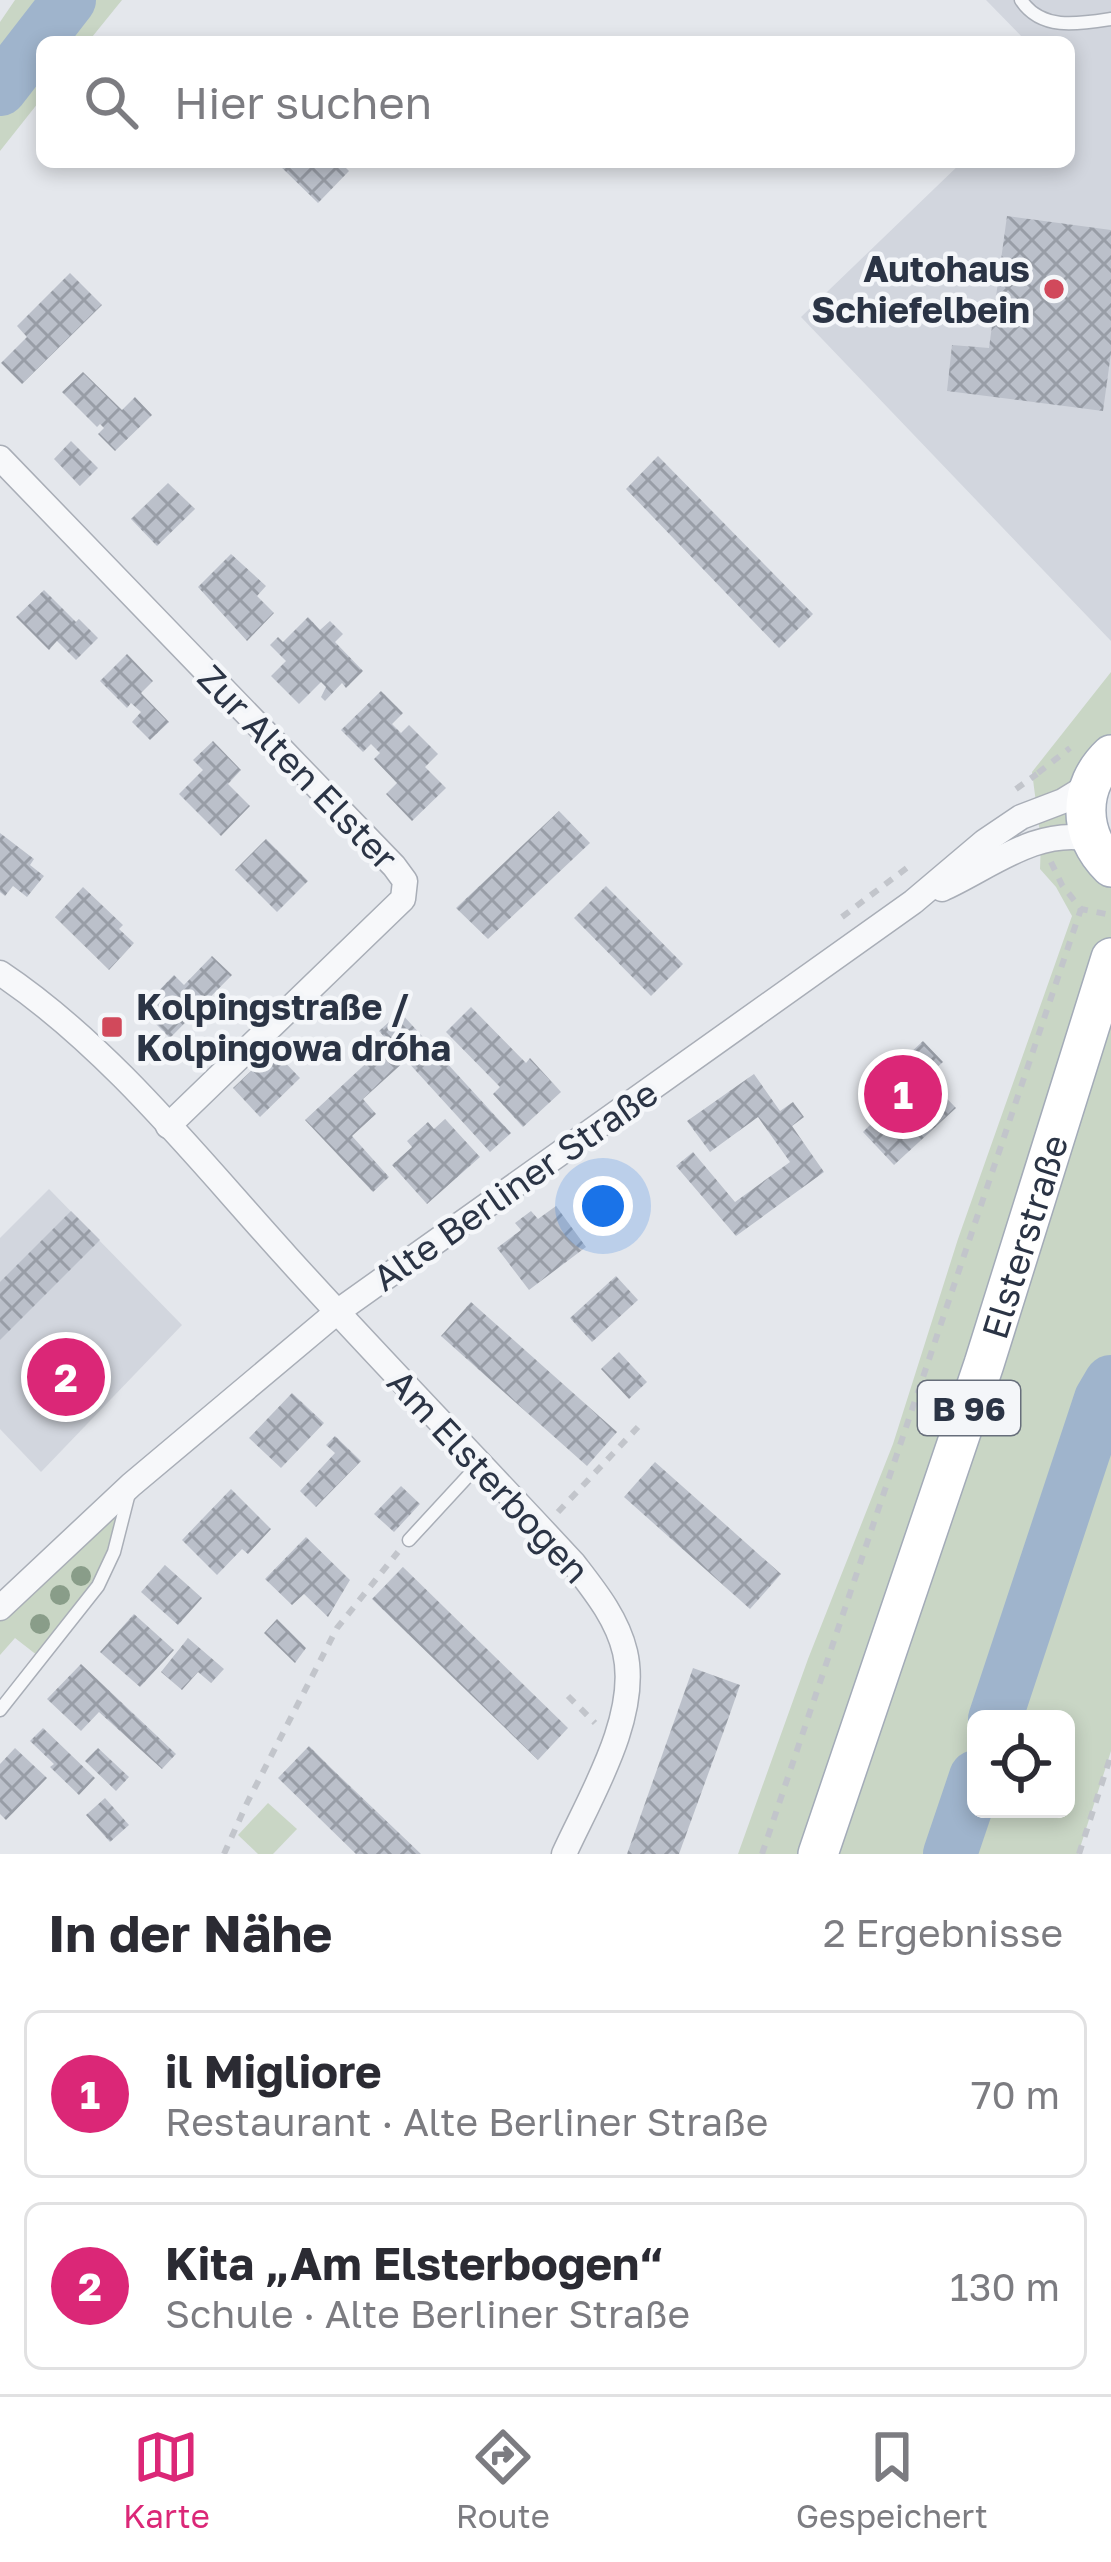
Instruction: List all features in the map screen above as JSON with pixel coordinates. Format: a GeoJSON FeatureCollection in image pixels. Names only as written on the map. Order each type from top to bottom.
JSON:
{"type":"FeatureCollection","features":[{"type":"Feature","properties":{"kind":"main road"},"geometry":{"type":"LineString","coordinates":[[1100,770],[1084,809],[1101,853]]}},
{"type":"Feature","properties":{"kind":"main road","name":"Elsterstraße"},"geometry":{"type":"LineString","coordinates":[[818,1854],[984,1364],[1111,958]]}},
{"type":"Feature","properties":{"kind":"street","name":"Zur Alten Elster"},"geometry":{"type":"LineString","coordinates":[[0,458],[405,881],[403,899],[168,1126]]}},
{"type":"Feature","properties":{"kind":"street","name":"Alte Berliner Straße"},"geometry":{"type":"LineString","coordinates":[[0,1608],[131,1485],[337,1312],[913,902],[983,842],[1021,817],[1063,801],[1100,770]]}},
{"type":"Feature","properties":{"kind":"street","name":"Alte Berliner Straße"},"geometry":{"type":"LineString","coordinates":[[913,902],[1024,847],[1074,835],[1101,853]]}},
{"type":"Feature","properties":{"kind":"street","name":"Am Elsterbogen"},"geometry":{"type":"LineString","coordinates":[[0,973],[82,1037],[168,1126],[595,1591],[625,1648],[627,1699],[614,1743],[564,1854]]}},
{"type":"Feature","properties":{"kind":"lane"},"geometry":{"type":"LineString","coordinates":[[1021,0],[1037,17],[1055,23],[1111,20]]}},
{"type":"Feature","properties":{"kind":"lane"},"geometry":{"type":"LineString","coordinates":[[409,1540],[480,1463]]}},
{"type":"Feature","properties":{"kind":"lane"},"geometry":{"type":"LineString","coordinates":[[0,1710],[98,1586],[114,1552],[131,1485]]}},
{"type":"Feature","properties":{"kind":"path"},"geometry":{"type":"LineString","coordinates":[[762,1854],[1081,909],[1111,915]]}},
{"type":"Feature","properties":{"kind":"path"},"geometry":{"type":"LineString","coordinates":[[542,1529],[638,1427]]}},
{"type":"Feature","properties":{"kind":"path"},"geometry":{"type":"LineString","coordinates":[[224,1854],[337,1628],[409,1540]]}},
{"type":"Feature","properties":{"kind":"path"},"geometry":{"type":"LineString","coordinates":[[568,1696],[614,1743]]}},
{"type":"Feature","properties":{"kind":"path"},"geometry":{"type":"LineString","coordinates":[[1079,1854],[1111,1754]]}},
{"type":"Feature","properties":{"kind":"shaded area"},"geometry":{"type":"Polygon","coordinates":[[[986,0],[1111,0],[1111,641],[801,317],[956,168],[1075,168],[1075,36],[1021,36],[986,0]]]}},
{"type":"Feature","properties":{"kind":"shaded area"},"geometry":{"type":"Polygon","coordinates":[[[49,1189],[182,1325],[41,1472],[0,1429],[0,1238],[49,1189]]]}},
{"type":"Feature","properties":{"kind":"green space"},"geometry":{"type":"Polygon","coordinates":[[[15,0],[122,0],[93,36],[36,36],[36,106],[0,151],[0,22],[15,0]]]}},
{"type":"Feature","properties":{"kind":"green space"},"geometry":{"type":"Polygon","coordinates":[[[1111,672],[1111,753],[1064,803],[1111,868],[1111,953],[813,1854],[738,1854],[893,1444],[958,1239],[1072,916],[1040,869],[1032,772],[1111,672]]]}},
{"type":"Feature","properties":{"kind":"green space"},"geometry":{"type":"Polygon","coordinates":[[[1111,961],[1111,1751],[1078,1854],[822,1854],[1111,961]]]}},
{"type":"Feature","properties":{"kind":"green space"},"geometry":{"type":"Polygon","coordinates":[[[127,1492],[97,1585],[42,1659],[15,1638],[0,1655],[0,1611],[127,1492]]]}},
{"type":"Feature","properties":{"kind":"green space"},"geometry":{"type":"Polygon","coordinates":[[[268,1803],[297,1829],[273,1854],[258,1854],[238,1835],[268,1803]]]}},
{"type":"Feature","properties":{"kind":"building"},"geometry":{"type":"Polygon","coordinates":[[[282,168],[346,168],[349,171],[318,203],[282,168]]]}},
{"type":"Feature","properties":{"kind":"building","name":"Autohaus Schiefelbein"},"geometry":{"type":"Polygon","coordinates":[[[1007,216],[1111,230],[1111,353],[1103,411],[947,391],[952,345],[989,348],[1007,216]]]}},
{"type":"Feature","properties":{"kind":"building"},"geometry":{"type":"Polygon","coordinates":[[[70,273],[102,305],[22,384],[1,363],[27,337],[17,326],[70,273]]]}},
{"type":"Feature","properties":{"kind":"building"},"geometry":{"type":"Polygon","coordinates":[[[83,372],[122,410],[135,397],[152,415],[115,451],[98,434],[104,428],[97,427],[62,392],[83,372]]]}},
{"type":"Feature","properties":{"kind":"building"},"geometry":{"type":"Polygon","coordinates":[[[71,441],[98,468],[80,486],[54,459],[71,441]]]}},
{"type":"Feature","properties":{"kind":"building"},"geometry":{"type":"Polygon","coordinates":[[[658,456],[813,614],[779,648],[626,489],[658,456]]]}},
{"type":"Feature","properties":{"kind":"building"},"geometry":{"type":"Polygon","coordinates":[[[168,483],[195,509],[157,546],[131,519],[168,483]]]}},
{"type":"Feature","properties":{"kind":"building"},"geometry":{"type":"Polygon","coordinates":[[[231,554],[266,586],[257,596],[274,613],[247,641],[198,587],[231,554]]]}},
{"type":"Feature","properties":{"kind":"building"},"geometry":{"type":"Polygon","coordinates":[[[44,590],[98,638],[76,660],[57,641],[49,650],[16,617],[44,590]]]}},
{"type":"Feature","properties":{"kind":"building"},"geometry":{"type":"Polygon","coordinates":[[[308,617],[320,630],[330,621],[343,634],[335,642],[363,671],[325,701],[321,697],[326,687],[321,682],[299,704],[271,676],[286,661],[270,645],[278,637],[283,642],[308,617]]]}},
{"type":"Feature","properties":{"kind":"building"},"geometry":{"type":"Polygon","coordinates":[[[127,654],[153,681],[141,693],[169,722],[150,740],[132,722],[141,712],[131,703],[127,708],[100,681],[127,654]]]}},
{"type":"Feature","properties":{"kind":"building"},"geometry":{"type":"Polygon","coordinates":[[[381,691],[403,713],[392,724],[401,733],[409,725],[438,754],[425,767],[446,788],[412,821],[386,794],[397,783],[374,759],[380,753],[371,744],[363,752],[341,730],[381,691]]]}},
{"type":"Feature","properties":{"kind":"building"},"geometry":{"type":"Polygon","coordinates":[[[213,741],[241,770],[228,784],[250,806],[221,836],[179,794],[203,770],[193,760],[213,741]]]}},
{"type":"Feature","properties":{"kind":"building"},"geometry":{"type":"Polygon","coordinates":[[[559,811],[590,843],[488,939],[456,908],[559,811]]]}},
{"type":"Feature","properties":{"kind":"building"},"geometry":{"type":"Polygon","coordinates":[[[0,833],[34,859],[30,865],[44,876],[27,897],[13,886],[5,896],[0,892],[0,833]]]}},
{"type":"Feature","properties":{"kind":"building"},"geometry":{"type":"Polygon","coordinates":[[[266,839],[308,881],[277,912],[235,870],[266,839]]]}},
{"type":"Feature","properties":{"kind":"building"},"geometry":{"type":"Polygon","coordinates":[[[606,886],[683,964],[651,996],[574,918],[606,886]]]}},
{"type":"Feature","properties":{"kind":"building"},"geometry":{"type":"Polygon","coordinates":[[[83,887],[123,925],[119,929],[134,943],[109,970],[55,917],[83,887]]]}},
{"type":"Feature","properties":{"kind":"building"},"geometry":{"type":"Polygon","coordinates":[[[212,956],[232,975],[170,1038],[141,1009],[174,975],[184,985],[212,956]]]}},
{"type":"Feature","properties":{"kind":"building"},"geometry":{"type":"Polygon","coordinates":[[[471,1007],[561,1092],[523,1127],[493,1094],[500,1087],[446,1032],[471,1007]]]}},
{"type":"Feature","properties":{"kind":"building"},"geometry":{"type":"Polygon","coordinates":[[[400,1012],[511,1133],[490,1152],[406,1060],[363,1099],[376,1114],[352,1136],[389,1177],[373,1192],[305,1120],[389,1042],[379,1031],[400,1012]]]}},
{"type":"Feature","properties":{"kind":"building"},"geometry":{"type":"Polygon","coordinates":[[[923,1041],[943,1062],[926,1077],[956,1108],[894,1165],[863,1132],[879,1116],[872,1109],[916,1067],[907,1056],[923,1041]]]}},
{"type":"Feature","properties":{"kind":"building"},"geometry":{"type":"Polygon","coordinates":[[[273,1050],[300,1078],[260,1117],[233,1088],[273,1050]]]}},
{"type":"Feature","properties":{"kind":"building"},"geometry":{"type":"Polygon","coordinates":[[[754,1074],[780,1111],[793,1102],[804,1117],[792,1126],[824,1172],[736,1236],[676,1166],[693,1152],[735,1202],[790,1162],[758,1117],[710,1152],[687,1121],[754,1074]]]}},
{"type":"Feature","properties":{"kind":"building"},"geometry":{"type":"Polygon","coordinates":[[[445,1119],[480,1157],[427,1204],[392,1165],[412,1147],[407,1141],[428,1122],[434,1129],[445,1119]]]}},
{"type":"Feature","properties":{"kind":"building"},"geometry":{"type":"Polygon","coordinates":[[[556,1206],[586,1247],[529,1290],[497,1248],[521,1230],[515,1223],[531,1211],[538,1219],[556,1206]]]}},
{"type":"Feature","properties":{"kind":"building"},"geometry":{"type":"Polygon","coordinates":[[[71,1211],[100,1240],[0,1340],[0,1282],[71,1211]]]}},
{"type":"Feature","properties":{"kind":"building"},"geometry":{"type":"Polygon","coordinates":[[[616,1276],[638,1300],[592,1342],[570,1318],[616,1276]]]}},
{"type":"Feature","properties":{"kind":"building"},"geometry":{"type":"Polygon","coordinates":[[[471,1302],[617,1432],[587,1466],[441,1336],[471,1302]]]}},
{"type":"Feature","properties":{"kind":"building"},"geometry":{"type":"Polygon","coordinates":[[[619,1352],[647,1382],[629,1399],[601,1369],[619,1352]]]}},
{"type":"Feature","properties":{"kind":"building"},"geometry":{"type":"Polygon","coordinates":[[[292,1393],[324,1423],[281,1468],[249,1438],[292,1393]]]}},
{"type":"Feature","properties":{"kind":"building"},"geometry":{"type":"Polygon","coordinates":[[[335,1436],[361,1461],[316,1507],[300,1491],[335,1453],[326,1445],[335,1436]]]}},
{"type":"Feature","properties":{"kind":"building"},"geometry":{"type":"Polygon","coordinates":[[[655,1462],[781,1574],[750,1609],[624,1497],[655,1462]]]}},
{"type":"Feature","properties":{"kind":"building"},"geometry":{"type":"Polygon","coordinates":[[[401,1486],[420,1504],[394,1532],[374,1514],[401,1486]]]}},
{"type":"Feature","properties":{"kind":"building"},"geometry":{"type":"Polygon","coordinates":[[[231,1489],[271,1529],[248,1554],[242,1549],[217,1575],[182,1540],[231,1489]]]}},
{"type":"Feature","properties":{"kind":"building"},"geometry":{"type":"Polygon","coordinates":[[[306,1537],[350,1580],[328,1617],[304,1594],[292,1605],[265,1579],[306,1537]]]}},
{"type":"Feature","properties":{"kind":"building"},"geometry":{"type":"Polygon","coordinates":[[[165,1565],[202,1598],[178,1625],[141,1592],[165,1565]]]}},
{"type":"Feature","properties":{"kind":"building"},"geometry":{"type":"Polygon","coordinates":[[[403,1567],[568,1728],[538,1760],[372,1599],[403,1567]]]}},
{"type":"Feature","properties":{"kind":"building"},"geometry":{"type":"Polygon","coordinates":[[[134,1614],[174,1650],[140,1687],[100,1652],[134,1614]]]}},
{"type":"Feature","properties":{"kind":"building"},"geometry":{"type":"Polygon","coordinates":[[[277,1619],[306,1648],[295,1663],[264,1633],[277,1619]]]}},
{"type":"Feature","properties":{"kind":"building"},"geometry":{"type":"Polygon","coordinates":[[[188,1638],[224,1669],[211,1683],[198,1672],[182,1690],[161,1672],[188,1638]]]}},
{"type":"Feature","properties":{"kind":"building"},"geometry":{"type":"Polygon","coordinates":[[[81,1664],[176,1754],[162,1769],[99,1712],[81,1731],[47,1699],[81,1664]]]}},
{"type":"Feature","properties":{"kind":"building"},"geometry":{"type":"Polygon","coordinates":[[[693,1668],[740,1685],[726,1725],[679,1854],[627,1854],[693,1668]]]}},
{"type":"Feature","properties":{"kind":"building"},"geometry":{"type":"Polygon","coordinates":[[[43,1728],[95,1778],[79,1795],[30,1741],[43,1728]]]}},
{"type":"Feature","properties":{"kind":"building"},"geometry":{"type":"Polygon","coordinates":[[[309,1746],[421,1854],[356,1854],[278,1778],[309,1746]]]}},
{"type":"Feature","properties":{"kind":"building"},"geometry":{"type":"Polygon","coordinates":[[[15,1748],[47,1778],[6,1820],[0,1814],[0,1764],[15,1748]]]}},
{"type":"Feature","properties":{"kind":"building"},"geometry":{"type":"Polygon","coordinates":[[[98,1748],[129,1777],[116,1791],[85,1761],[98,1748]]]}},
{"type":"Feature","properties":{"kind":"building"},"geometry":{"type":"Polygon","coordinates":[[[105,1798],[129,1825],[110,1842],[86,1815],[105,1798]]]}},
{"type":"Feature","properties":{"kind":"waterway"},"geometry":{"type":"LineString","coordinates":[[41,36],[69,0]]}},
{"type":"Feature","properties":{"kind":"waterway"},"geometry":{"type":"LineString","coordinates":[[0,89],[36,43]]}},
{"type":"Feature","properties":{"kind":"waterway"},"geometry":{"type":"LineString","coordinates":[[998,1710],[1101,1399],[1111,1382]]}},
{"type":"Feature","properties":{"kind":"waterway"},"geometry":{"type":"LineString","coordinates":[[950,1854],[967,1804]]}},
{"type":"Feature","properties":{"kind":"place","name":"Autohaus Schiefelbein"},"geometry":{"type":"Point","coordinates":[1054,289]}},
{"type":"Feature","properties":{"kind":"place","name":"Kolpingstraße / Kolpingowa dróha"},"geometry":{"type":"Point","coordinates":[112,1027]}},
{"type":"Feature","properties":{"kind":"place","name":"il Migliore"},"geometry":{"type":"Point","coordinates":[903,1094]}},
{"type":"Feature","properties":{"kind":"place","name":"Kita „Am Elsterbogen“"},"geometry":{"type":"Point","coordinates":[66,1377]}}]}
